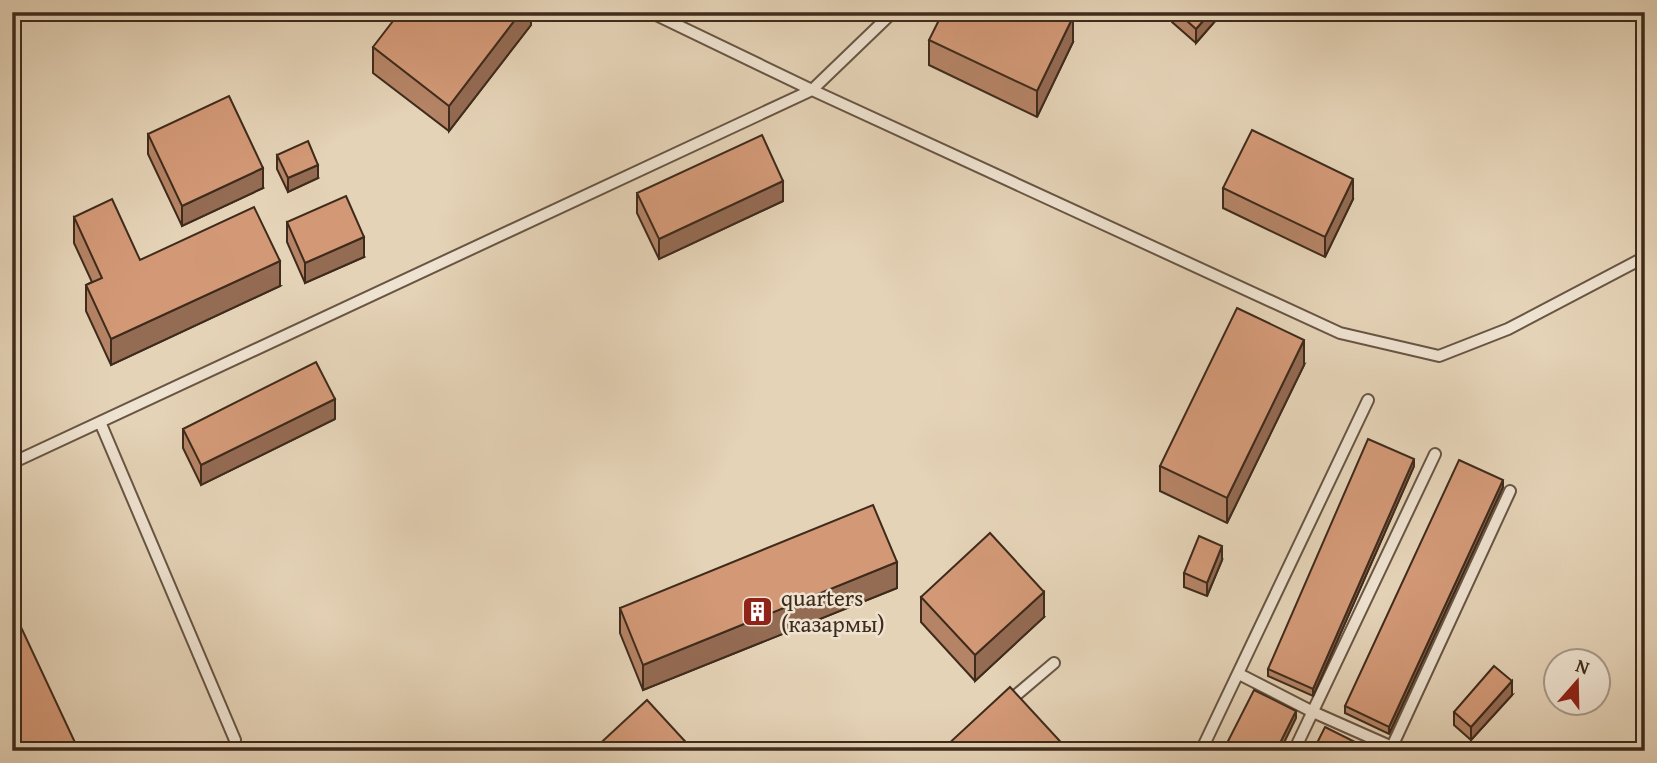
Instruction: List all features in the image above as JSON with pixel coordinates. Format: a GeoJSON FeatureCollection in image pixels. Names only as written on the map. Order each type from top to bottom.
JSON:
{"type":"FeatureCollection","features":[{"type":"Feature","properties":{"kind":"lane"},"geometry":{"type":"LineString","coordinates":[[650,12],[812,90],[1340,333],[1438,356],[1508,330],[1645,257]]}},
{"type":"Feature","properties":{"kind":"lane"},"geometry":{"type":"LineString","coordinates":[[12,463],[812,90],[893,12]]}},
{"type":"Feature","properties":{"kind":"lane"},"geometry":{"type":"LineString","coordinates":[[1200,751],[1368,400]]}},
{"type":"Feature","properties":{"kind":"lane"},"geometry":{"type":"LineString","coordinates":[[100,422],[235,740]]}},
{"type":"Feature","properties":{"kind":"lane"},"geometry":{"type":"LineString","coordinates":[[1294,751],[1435,453]]}},
{"type":"Feature","properties":{"kind":"lane"},"geometry":{"type":"LineString","coordinates":[[1239,674],[1391,749],[1510,491]]}},
{"type":"Feature","properties":{"kind":"lane"},"geometry":{"type":"LineString","coordinates":[[1002,707],[1054,663]]}},
{"type":"Feature","properties":{"kind":"building"},"geometry":{"type":"Polygon","coordinates":[[[400,12],[521,12],[449,106],[373,47],[400,12]]]}},
{"type":"Feature","properties":{"kind":"building"},"geometry":{"type":"Polygon","coordinates":[[[943,12],[1064,12],[1073,17],[1037,91],[929,40],[943,12]]]}},
{"type":"Feature","properties":{"kind":"building"},"geometry":{"type":"Polygon","coordinates":[[[1177,12],[1211,12],[1196,29],[1177,12]]]}},
{"type":"Feature","properties":{"kind":"building"},"geometry":{"type":"Polygon","coordinates":[[[229,96],[263,168],[182,206],[148,134],[229,96]]]}},
{"type":"Feature","properties":{"kind":"building"},"geometry":{"type":"Polygon","coordinates":[[[1252,130],[1353,179],[1325,237],[1223,188],[1252,130]]]}},
{"type":"Feature","properties":{"kind":"building"},"geometry":{"type":"Polygon","coordinates":[[[762,135],[783,181],[659,239],[637,193],[762,135]]]}},
{"type":"Feature","properties":{"kind":"building"},"geometry":{"type":"Polygon","coordinates":[[[308,141],[318,165],[288,178],[277,155],[308,141]]]}},
{"type":"Feature","properties":{"kind":"building"},"geometry":{"type":"Polygon","coordinates":[[[346,196],[364,237],[305,263],[287,222],[346,196]]]}},
{"type":"Feature","properties":{"kind":"building"},"geometry":{"type":"Polygon","coordinates":[[[112,199],[140,260],[254,207],[280,261],[111,339],[86,285],[102,278],[74,217],[112,199]]]}},
{"type":"Feature","properties":{"kind":"building"},"geometry":{"type":"Polygon","coordinates":[[[1237,308],[1304,340],[1227,498],[1160,466],[1237,308]]]}},
{"type":"Feature","properties":{"kind":"building"},"geometry":{"type":"Polygon","coordinates":[[[316,362],[335,399],[201,465],[183,429],[316,362]]]}},
{"type":"Feature","properties":{"kind":"building"},"geometry":{"type":"Polygon","coordinates":[[[1368,439],[1414,459],[1313,689],[1268,669],[1368,439]]]}},
{"type":"Feature","properties":{"kind":"building"},"geometry":{"type":"Polygon","coordinates":[[[1459,460],[1503,480],[1389,727],[1345,706],[1459,460]]]}},
{"type":"Feature","properties":{"kind":"building"},"geometry":{"type":"Polygon","coordinates":[[[873,505],[897,562],[643,665],[620,608],[873,505]]]}},
{"type":"Feature","properties":{"kind":"building"},"geometry":{"type":"Polygon","coordinates":[[[990,533],[1044,592],[975,655],[921,597],[990,533]]]}},
{"type":"Feature","properties":{"kind":"building"},"geometry":{"type":"Polygon","coordinates":[[[1199,536],[1222,546],[1207,583],[1184,573],[1199,536]]]}},
{"type":"Feature","properties":{"kind":"building"},"geometry":{"type":"Polygon","coordinates":[[[12,608],[79,751],[12,751],[12,608]]]}},
{"type":"Feature","properties":{"kind":"building"},"geometry":{"type":"Polygon","coordinates":[[[1494,666],[1512,681],[1471,727],[1454,712],[1494,666]]]}},
{"type":"Feature","properties":{"kind":"building"},"geometry":{"type":"Polygon","coordinates":[[[1010,687],[1069,751],[948,751],[945,747],[1010,687]]]}},
{"type":"Feature","properties":{"kind":"building"},"geometry":{"type":"Polygon","coordinates":[[[1254,690],[1296,711],[1276,751],[1223,751],[1254,690]]]}},
{"type":"Feature","properties":{"kind":"building"},"geometry":{"type":"Polygon","coordinates":[[[647,700],[694,751],[592,751],[647,700]]]}},
{"type":"Feature","properties":{"kind":"building"},"geometry":{"type":"Polygon","coordinates":[[[1325,727],[1367,748],[1366,751],[1313,751],[1325,727]]]}},
{"type":"Feature","properties":{"kind":"place","name":"quarters (казармы)"},"geometry":{"type":"Point","coordinates":[758,611]}}]}
